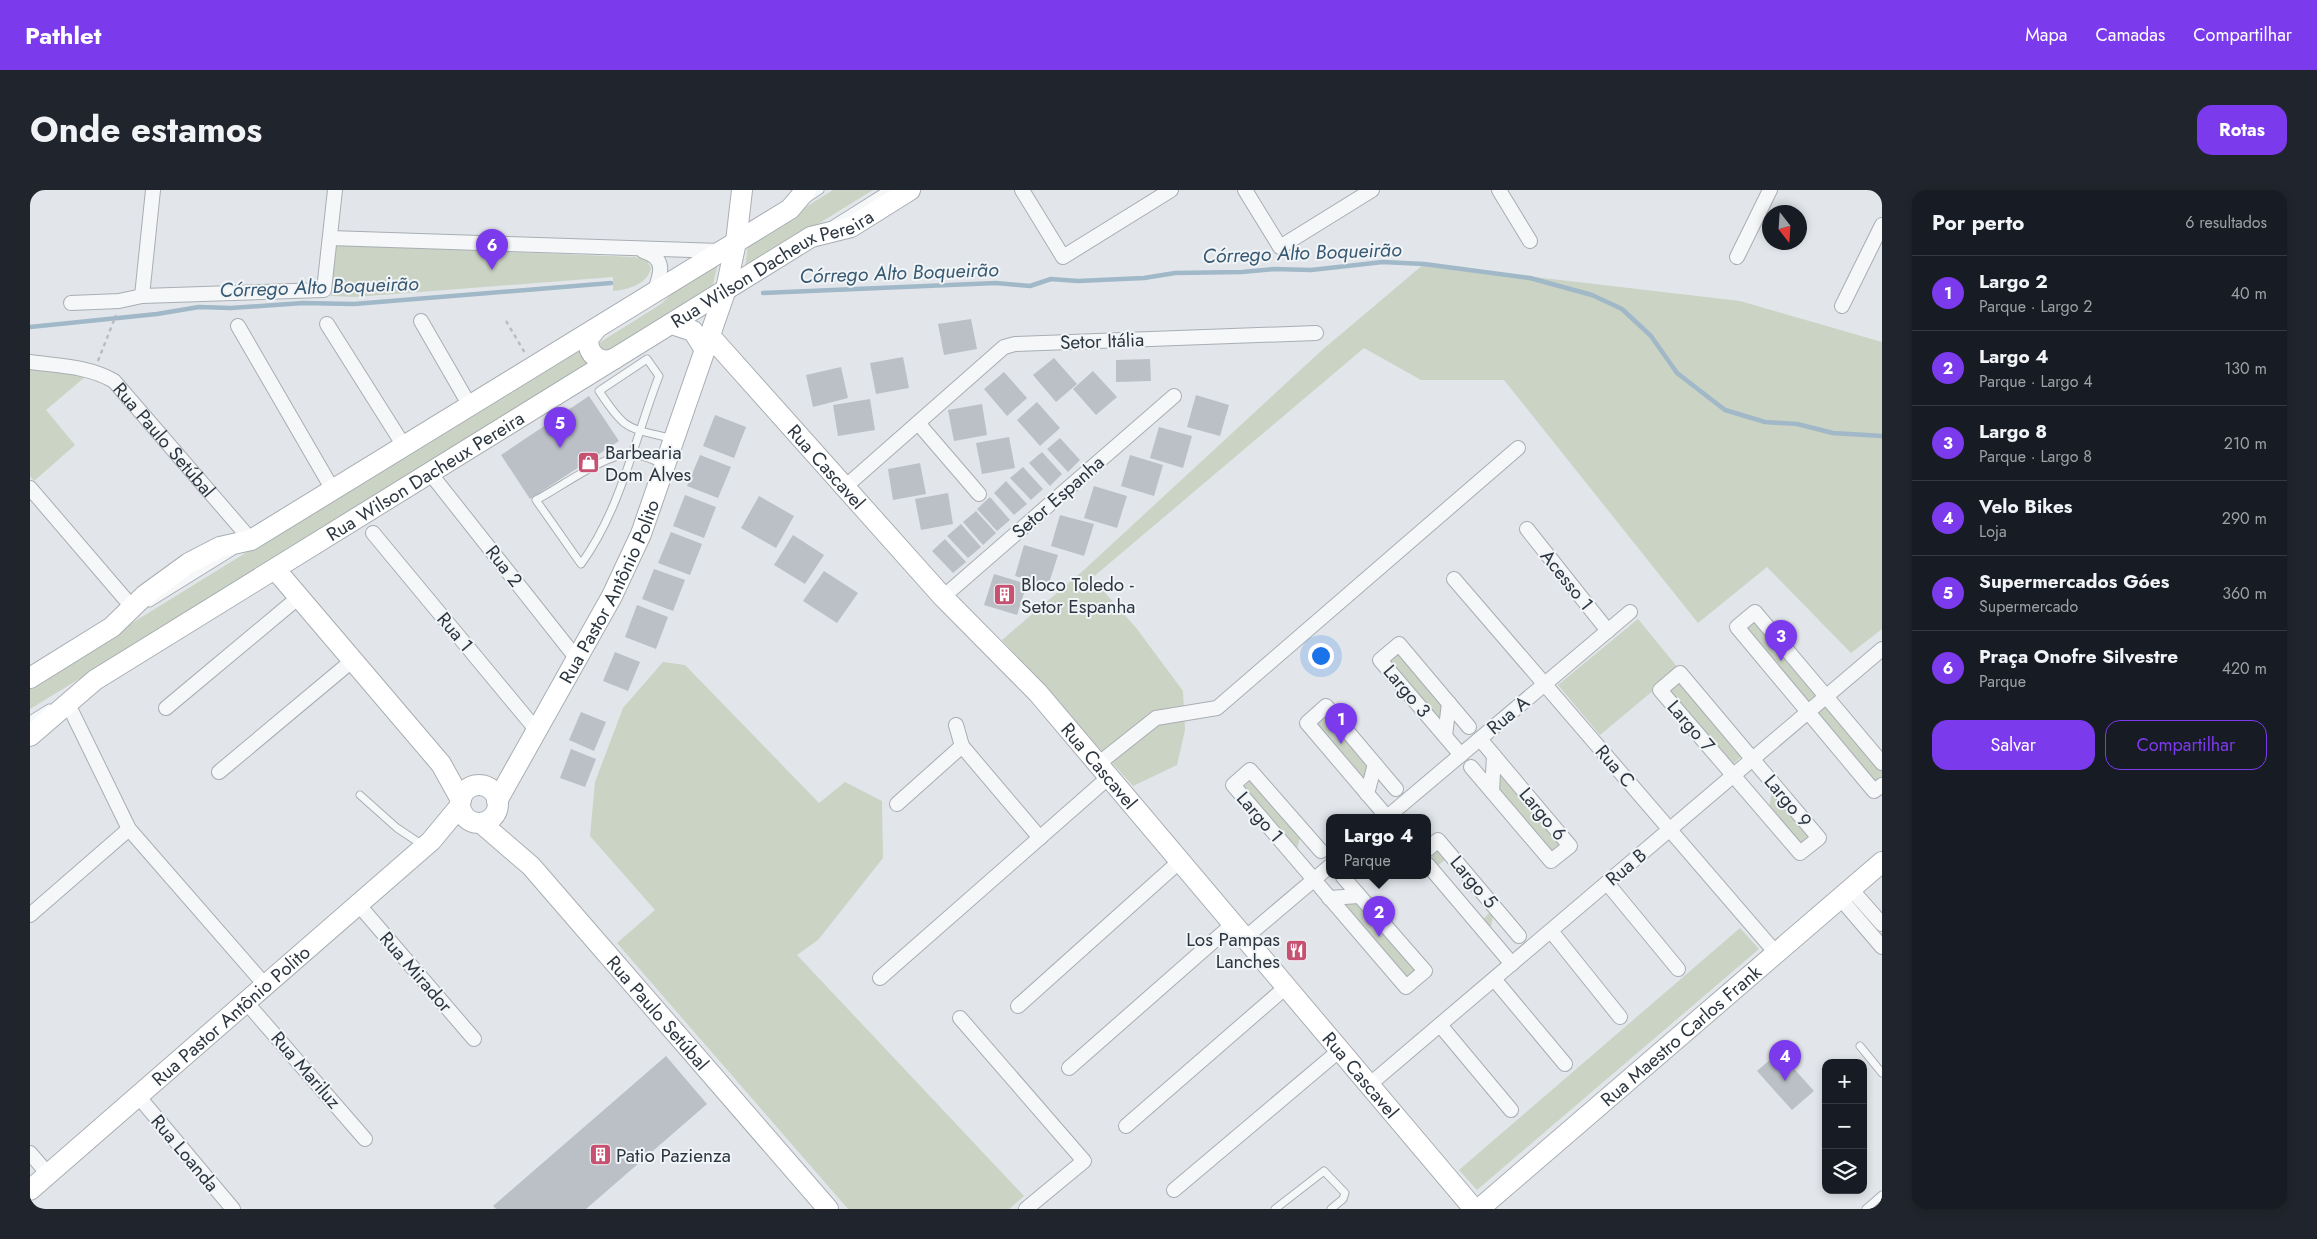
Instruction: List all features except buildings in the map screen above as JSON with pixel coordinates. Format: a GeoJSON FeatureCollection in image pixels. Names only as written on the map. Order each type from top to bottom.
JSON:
{"type":"FeatureCollection","features":[{"type":"Feature","properties":{"kind":"main road","name":"Rua Wilson Dacheux Pereira"},"geometry":{"type":"LineString","coordinates":[[32,672],[112,627],[132,607],[172,575],[206,553],[220,547],[251,540],[783,213],[806,190]]}},
{"type":"Feature","properties":{"kind":"main road","name":"Rua Wilson Dacheux Pereira"},"geometry":{"type":"LineString","coordinates":[[30,736],[95,680],[811,237],[851,227],[910,190]]}},
{"type":"Feature","properties":{"kind":"main road"},"geometry":{"type":"LineString","coordinates":[[742,193],[756,212],[783,213]]}},
{"type":"Feature","properties":{"kind":"main road","name":"Rua Pastor Antônio Polito"},"geometry":{"type":"LineString","coordinates":[[497,801],[521,756],[538,732],[612,596],[632,555],[726,290],[729,247],[742,193]]}},
{"type":"Feature","properties":{"kind":"main road","name":"Rua Cascavel"},"geometry":{"type":"LineString","coordinates":[[672,324],[693,331],[708,343],[845,487],[943,597],[1038,693],[1474,1209]]}},
{"type":"Feature","properties":{"kind":"main road"},"geometry":{"type":"LineString","coordinates":[[596,328],[588,339],[590,352],[593,356],[603,361],[614,359]]}},
{"type":"Feature","properties":{"kind":"main road"},"geometry":{"type":"LineString","coordinates":[[275,569],[468,794]]}},
{"type":"Feature","properties":{"kind":"main road","name":"Rua Pastor Antônio Polito"},"geometry":{"type":"LineString","coordinates":[[30,1190],[427,844],[468,794],[492,779],[521,756]]}},
{"type":"Feature","properties":{"kind":"main road"},"geometry":{"type":"LineString","coordinates":[[491,790],[497,801],[492,818],[477,822],[464,816],[468,794],[491,790]]}},
{"type":"Feature","properties":{"kind":"main road","name":"Rua Pastor Antônio Polito"},"geometry":{"type":"LineString","coordinates":[[427,844],[477,822]]}},
{"type":"Feature","properties":{"kind":"main road","name":"Rua Paulo Setúbal"},"geometry":{"type":"LineString","coordinates":[[477,822],[531,866],[828,1209]]}},
{"type":"Feature","properties":{"kind":"main road","name":"Rua Maestro Carlos Frank"},"geometry":{"type":"LineString","coordinates":[[1478,1209],[1882,862]]}},
{"type":"Feature","properties":{"kind":"street"},"geometry":{"type":"LineString","coordinates":[[142,296],[153,190]]}},
{"type":"Feature","properties":{"kind":"street"},"geometry":{"type":"LineString","coordinates":[[71,303],[119,301],[142,296],[324,290],[335,190]]}},
{"type":"Feature","properties":{"kind":"street"},"geometry":{"type":"LineString","coordinates":[[1022,190],[1063,257],[1171,190]]}},
{"type":"Feature","properties":{"kind":"street"},"geometry":{"type":"LineString","coordinates":[[1245,190],[1280,247],[1372,190]]}},
{"type":"Feature","properties":{"kind":"street"},"geometry":{"type":"LineString","coordinates":[[1499,190],[1530,241]]}},
{"type":"Feature","properties":{"kind":"street"},"geometry":{"type":"LineString","coordinates":[[1737,257],[1770,190]]}},
{"type":"Feature","properties":{"kind":"street"},"geometry":{"type":"LineString","coordinates":[[1842,306],[1882,225]]}},
{"type":"Feature","properties":{"kind":"street"},"geometry":{"type":"LineString","coordinates":[[330,238],[640,250],[729,247]]}},
{"type":"Feature","properties":{"kind":"street"},"geometry":{"type":"LineString","coordinates":[[640,250],[653,254],[660,265],[660,278],[654,292]]}},
{"type":"Feature","properties":{"kind":"street"},"geometry":{"type":"LineString","coordinates":[[422,321],[470,406]]}},
{"type":"Feature","properties":{"kind":"street"},"geometry":{"type":"LineString","coordinates":[[327,324],[404,446]]}},
{"type":"Feature","properties":{"kind":"street"},"geometry":{"type":"LineString","coordinates":[[238,326],[333,490]]}},
{"type":"Feature","properties":{"kind":"street","name":"Setor Itália"},"geometry":{"type":"LineString","coordinates":[[845,487],[1004,347],[1015,344],[1316,333]]}},
{"type":"Feature","properties":{"kind":"street","name":"Rua Paulo Setúbal"},"geometry":{"type":"LineString","coordinates":[[30,362],[94,371],[114,381],[123,389],[251,540]]}},
{"type":"Feature","properties":{"kind":"street","name":"Setor Espanha"},"geometry":{"type":"LineString","coordinates":[[943,597],[1174,396]]}},
{"type":"Feature","properties":{"kind":"street"},"geometry":{"type":"LineString","coordinates":[[918,423],[979,494]]}},
{"type":"Feature","properties":{"kind":"street"},"geometry":{"type":"LineString","coordinates":[[880,978],[1040,838],[1103,770],[1156,718],[1217,708],[1518,448]]}},
{"type":"Feature","properties":{"kind":"street","name":"Rua 2"},"geometry":{"type":"LineString","coordinates":[[430,473],[578,659]]}},
{"type":"Feature","properties":{"kind":"street"},"geometry":{"type":"LineString","coordinates":[[30,488],[132,607]]}},
{"type":"Feature","properties":{"kind":"street","name":"Acesso 1"},"geometry":{"type":"LineString","coordinates":[[1527,529],[1608,631]]}},
{"type":"Feature","properties":{"kind":"street","name":"Rua 1"},"geometry":{"type":"LineString","coordinates":[[373,533],[538,732]]}},
{"type":"Feature","properties":{"kind":"street","name":"Rua C"},"geometry":{"type":"LineString","coordinates":[[1454,579],[1776,953]]}},
{"type":"Feature","properties":{"kind":"street"},"geometry":{"type":"LineString","coordinates":[[166,708],[300,597]]}},
{"type":"Feature","properties":{"kind":"street","name":"Rua A"},"geometry":{"type":"LineString","coordinates":[[1391,814],[1630,612]]}},
{"type":"Feature","properties":{"kind":"street"},"geometry":{"type":"LineString","coordinates":[[1882,763],[1754,612],[1737,627],[1874,791],[1882,785]]}},
{"type":"Feature","properties":{"kind":"street","name":"Largo 3"},"geometry":{"type":"LineString","coordinates":[[1461,755],[1380,660],[1399,644],[1469,727]]}},
{"type":"Feature","properties":{"kind":"street","name":"Rua B"},"geometry":{"type":"LineString","coordinates":[[1370,1085],[1881,650]]}},
{"type":"Feature","properties":{"kind":"street"},"geometry":{"type":"LineString","coordinates":[[219,772],[353,660]]}},
{"type":"Feature","properties":{"kind":"street","name":"Largo 7"},"geometry":{"type":"LineString","coordinates":[[1733,775],[1660,690],[1680,674],[1752,759]]}},
{"type":"Feature","properties":{"kind":"street"},"geometry":{"type":"LineString","coordinates":[[1445,736],[1449,703]]}},
{"type":"Feature","properties":{"kind":"street"},"geometry":{"type":"LineString","coordinates":[[68,704],[129,829],[265,985]]}},
{"type":"Feature","properties":{"kind":"street"},"geometry":{"type":"LineString","coordinates":[[1383,814],[1306,722],[1326,706],[1396,789]]}},
{"type":"Feature","properties":{"kind":"street"},"geometry":{"type":"LineString","coordinates":[[956,725],[962,746],[1040,838]]}},
{"type":"Feature","properties":{"kind":"street","name":"Largo 6"},"geometry":{"type":"LineString","coordinates":[[1471,767],[1551,861],[1570,846],[1480,740]]}},
{"type":"Feature","properties":{"kind":"street"},"geometry":{"type":"LineString","coordinates":[[897,804],[962,746]]}},
{"type":"Feature","properties":{"kind":"street"},"geometry":{"type":"LineString","coordinates":[[1492,791],[1494,756]]}},
{"type":"Feature","properties":{"kind":"street","name":"Largo 9"},"geometry":{"type":"LineString","coordinates":[[1733,775],[1800,853],[1819,838],[1752,759]]}},
{"type":"Feature","properties":{"kind":"street"},"geometry":{"type":"LineString","coordinates":[[1367,794],[1375,764]]}},
{"type":"Feature","properties":{"kind":"street","name":"Largo 1"},"geometry":{"type":"LineString","coordinates":[[1321,851],[1250,770],[1233,784],[1406,987],[1425,971],[1359,896]]}},
{"type":"Feature","properties":{"kind":"street"},"geometry":{"type":"LineString","coordinates":[[1764,811],[1769,779]]}},
{"type":"Feature","properties":{"kind":"street"},"geometry":{"type":"LineString","coordinates":[[30,915],[129,829]]}},
{"type":"Feature","properties":{"kind":"street"},"geometry":{"type":"LineString","coordinates":[[1299,862],[1306,834]]}},
{"type":"Feature","properties":{"kind":"street","name":"Largo 5"},"geometry":{"type":"LineString","coordinates":[[1431,846],[1438,840],[1519,936]]}},
{"type":"Feature","properties":{"kind":"street"},"geometry":{"type":"LineString","coordinates":[[1018,1006],[1180,861]]}},
{"type":"Feature","properties":{"kind":"street","name":"Largo 5"},"geometry":{"type":"LineString","coordinates":[[1431,869],[1512,964]]}},
{"type":"Feature","properties":{"kind":"street"},"geometry":{"type":"LineString","coordinates":[[1068,1068],[1239,931],[1314,880],[1326,870]]}},
{"type":"Feature","properties":{"kind":"street"},"geometry":{"type":"LineString","coordinates":[[1345,879],[1359,896]]}},
{"type":"Feature","properties":{"kind":"street"},"geometry":{"type":"LineString","coordinates":[[1606,883],[1678,968]]}},
{"type":"Feature","properties":{"kind":"street"},"geometry":{"type":"LineString","coordinates":[[1846,894],[1882,924]]}},
{"type":"Feature","properties":{"kind":"street"},"geometry":{"type":"LineString","coordinates":[[1846,894],[1882,947]]}},
{"type":"Feature","properties":{"kind":"street"},"geometry":{"type":"LineString","coordinates":[[1329,898],[1359,896]]}},
{"type":"Feature","properties":{"kind":"street","name":"Rua Mirador"},"geometry":{"type":"LineString","coordinates":[[358,904],[474,1039]]}},
{"type":"Feature","properties":{"kind":"street"},"geometry":{"type":"LineString","coordinates":[[1492,941],[1497,910]]}},
{"type":"Feature","properties":{"kind":"street"},"geometry":{"type":"LineString","coordinates":[[1550,931],[1620,1016]]}},
{"type":"Feature","properties":{"kind":"street"},"geometry":{"type":"LineString","coordinates":[[1494,979],[1566,1064]]}},
{"type":"Feature","properties":{"kind":"street"},"geometry":{"type":"LineString","coordinates":[[1126,1126],[1286,987]]}},
{"type":"Feature","properties":{"kind":"street","name":"Rua Mariluz"},"geometry":{"type":"LineString","coordinates":[[246,1002],[365,1139]]}},
{"type":"Feature","properties":{"kind":"street"},"geometry":{"type":"LineString","coordinates":[[960,1018],[1084,1161],[1026,1209]]}},
{"type":"Feature","properties":{"kind":"street"},"geometry":{"type":"LineString","coordinates":[[1440,1025],[1511,1110]]}},
{"type":"Feature","properties":{"kind":"street"},"geometry":{"type":"LineString","coordinates":[[1174,1190],[1340,1050]]}},
{"type":"Feature","properties":{"kind":"street","name":"Rua Loanda"},"geometry":{"type":"LineString","coordinates":[[138,1096],[232,1209]]}},
{"type":"Feature","properties":{"kind":"street"},"geometry":{"type":"LineString","coordinates":[[30,1153],[48,1174]]}},
{"type":"Feature","properties":{"kind":"lane"},"geometry":{"type":"LineString","coordinates":[[783,213],[820,190]]}},
{"type":"Feature","properties":{"kind":"lane"},"geometry":{"type":"LineString","coordinates":[[811,237],[887,190]]}},
{"type":"Feature","properties":{"kind":"lane"},"geometry":{"type":"LineString","coordinates":[[665,465],[632,454],[621,454],[584,472],[536,500],[581,564],[596,543],[632,454],[640,432],[659,376],[647,359],[599,391],[617,418],[628,427],[640,432],[674,439]]}},
{"type":"Feature","properties":{"kind":"lane"},"geometry":{"type":"LineString","coordinates":[[112,627],[251,540]]}},
{"type":"Feature","properties":{"kind":"lane"},"geometry":{"type":"LineString","coordinates":[[30,720],[95,680]]}},
{"type":"Feature","properties":{"kind":"lane"},"geometry":{"type":"LineString","coordinates":[[360,795],[397,828],[427,844]]}},
{"type":"Feature","properties":{"kind":"lane"},"geometry":{"type":"LineString","coordinates":[[1860,1046],[1882,1073]]}},
{"type":"Feature","properties":{"kind":"lane"},"geometry":{"type":"LineString","coordinates":[[1275,1209],[1324,1171],[1345,1193],[1343,1199],[1331,1209]]}},
{"type":"Feature","properties":{"kind":"lane"},"geometry":{"type":"LineString","coordinates":[[1866,1209],[1882,1195]]}},
{"type":"Feature","properties":{"kind":"path"},"geometry":{"type":"LineString","coordinates":[[506,321],[533,367]]}},
{"type":"Feature","properties":{"kind":"path"},"geometry":{"type":"LineString","coordinates":[[94,371],[114,325]]}},
{"type":"Feature","properties":{"kind":"green space"},"geometry":{"type":"Polygon","coordinates":[[[833,190],[873,190],[745,269],[748,243],[833,190]]]}},
{"type":"Feature","properties":{"kind":"green space"},"geometry":{"type":"Polygon","coordinates":[[[336,245],[634,257],[646,259],[651,268],[649,274],[641,282],[630,288],[613,291],[613,277],[355,297],[331,296],[336,245]]]}},
{"type":"Feature","properties":{"kind":"green space"},"geometry":{"type":"Polygon","coordinates":[[[719,260],[712,288],[604,354],[599,343],[661,304],[685,281],[719,260]]]}},
{"type":"Feature","properties":{"kind":"green space"},"geometry":{"type":"Polygon","coordinates":[[[1424,264],[1740,301],[1882,342],[1882,629],[1851,653],[1767,567],[1698,623],[1504,380],[1421,380],[1364,348],[1092,578],[1137,629],[1183,691],[1185,730],[1177,765],[1133,786],[1002,640],[1085,569],[1321,351],[1424,264]]]}},
{"type":"Feature","properties":{"kind":"green space"},"geometry":{"type":"Polygon","coordinates":[[[582,345],[590,366],[30,709],[30,686],[582,345]]]}},
{"type":"Feature","properties":{"kind":"green space"},"geometry":{"type":"Polygon","coordinates":[[[30,366],[85,377],[46,410],[75,445],[34,481],[30,476],[30,366]]]}},
{"type":"Feature","properties":{"kind":"green space"},"geometry":{"type":"Polygon","coordinates":[[[1638,619],[1679,669],[1600,735],[1558,685],[1638,619]]]}},
{"type":"Feature","properties":{"kind":"green space"},"geometry":{"type":"Polygon","coordinates":[[[1755,619],[1818,694],[1806,704],[1743,629],[1755,619]]]}},
{"type":"Feature","properties":{"kind":"green space"},"geometry":{"type":"Polygon","coordinates":[[[1398,650],[1445,705],[1443,726],[1386,660],[1398,650]]]}},
{"type":"Feature","properties":{"kind":"green space"},"geometry":{"type":"Polygon","coordinates":[[[663,662],[685,665],[819,803],[845,782],[882,801],[883,858],[818,940],[797,955],[1024,1196],[1009,1209],[848,1209],[617,943],[655,910],[590,836],[595,782],[623,708],[663,662]]]}},
{"type":"Feature","properties":{"kind":"green space"},"geometry":{"type":"Polygon","coordinates":[[[1680,681],[1743,755],[1731,766],[1667,691],[1680,681]]]}},
{"type":"Feature","properties":{"kind":"green space"},"geometry":{"type":"Polygon","coordinates":[[[1827,703],[1882,770],[1882,780],[1874,786],[1814,714],[1827,703]]]}},
{"type":"Feature","properties":{"kind":"green space"},"geometry":{"type":"Polygon","coordinates":[[[1325,714],[1369,765],[1364,783],[1313,723],[1325,714]]]}},
{"type":"Feature","properties":{"kind":"green space"},"geometry":{"type":"Polygon","coordinates":[[[1498,768],[1563,846],[1552,855],[1497,790],[1498,768]]]}},
{"type":"Feature","properties":{"kind":"green space"},"geometry":{"type":"Polygon","coordinates":[[[1250,781],[1300,838],[1297,849],[1243,787],[1250,781]]]}},
{"type":"Feature","properties":{"kind":"green space"},"geometry":{"type":"Polygon","coordinates":[[[1772,789],[1813,838],[1801,848],[1769,810],[1772,789]]]}},
{"type":"Feature","properties":{"kind":"green space"},"geometry":{"type":"Polygon","coordinates":[[[1438,845],[1494,911],[1490,932],[1481,921],[1490,912],[1446,859],[1436,867],[1431,861],[1431,851],[1438,845]]]}},
{"type":"Feature","properties":{"kind":"green space"},"geometry":{"type":"Polygon","coordinates":[[[1359,902],[1417,971],[1406,980],[1341,903],[1359,902]]]}},
{"type":"Feature","properties":{"kind":"green space"},"geometry":{"type":"Polygon","coordinates":[[[1740,928],[1759,949],[1477,1190],[1459,1170],[1740,928]]]}},
{"type":"Feature","properties":{"kind":"waterway","name":"Córrego Alto Boqueirão"},"geometry":{"type":"LineString","coordinates":[[763,293],[996,283],[1030,286],[1051,279],[1078,281],[1144,278],[1175,273],[1242,272],[1274,269],[1311,270],[1383,262],[1424,264],[1530,278],[1592,295],[1622,309],[1651,336],[1677,373],[1725,410],[1765,422],[1797,424],[1833,433],[1882,436]]}},
{"type":"Feature","properties":{"kind":"waterway","name":"Córrego Alto Boqueirão"},"geometry":{"type":"LineString","coordinates":[[30,327],[157,314],[199,307],[231,308],[303,303],[354,304],[611,283]]}},
{"type":"Feature","properties":{"kind":"place","name":"Praça Onofre Silvestre"},"geometry":{"type":"Point","coordinates":[492,270]}},
{"type":"Feature","properties":{"kind":"place","name":"Supermercados Góes"},"geometry":{"type":"Point","coordinates":[560,448]}},
{"type":"Feature","properties":{"kind":"place","name":"Barbearia Dom Alves"},"geometry":{"type":"Point","coordinates":[589,463]}},
{"type":"Feature","properties":{"kind":"place","name":"Bloco Toledo - Setor Espanha"},"geometry":{"type":"Point","coordinates":[1005,595]}},
{"type":"Feature","properties":{"kind":"place","name":"Largo 8"},"geometry":{"type":"Point","coordinates":[1781,661]}},
{"type":"Feature","properties":{"kind":"place","name":"Largo 2"},"geometry":{"type":"Point","coordinates":[1341,744]}},
{"type":"Feature","properties":{"kind":"place","name":"Largo 4"},"geometry":{"type":"Point","coordinates":[1379,937]}},
{"type":"Feature","properties":{"kind":"place","name":"Los Pampas Lanches"},"geometry":{"type":"Point","coordinates":[1296,950]}},
{"type":"Feature","properties":{"kind":"place","name":"Velo Bikes"},"geometry":{"type":"Point","coordinates":[1785,1081]}},
{"type":"Feature","properties":{"kind":"place","name":"Patio Pazienza"},"geometry":{"type":"Point","coordinates":[600,1155]}}]}
